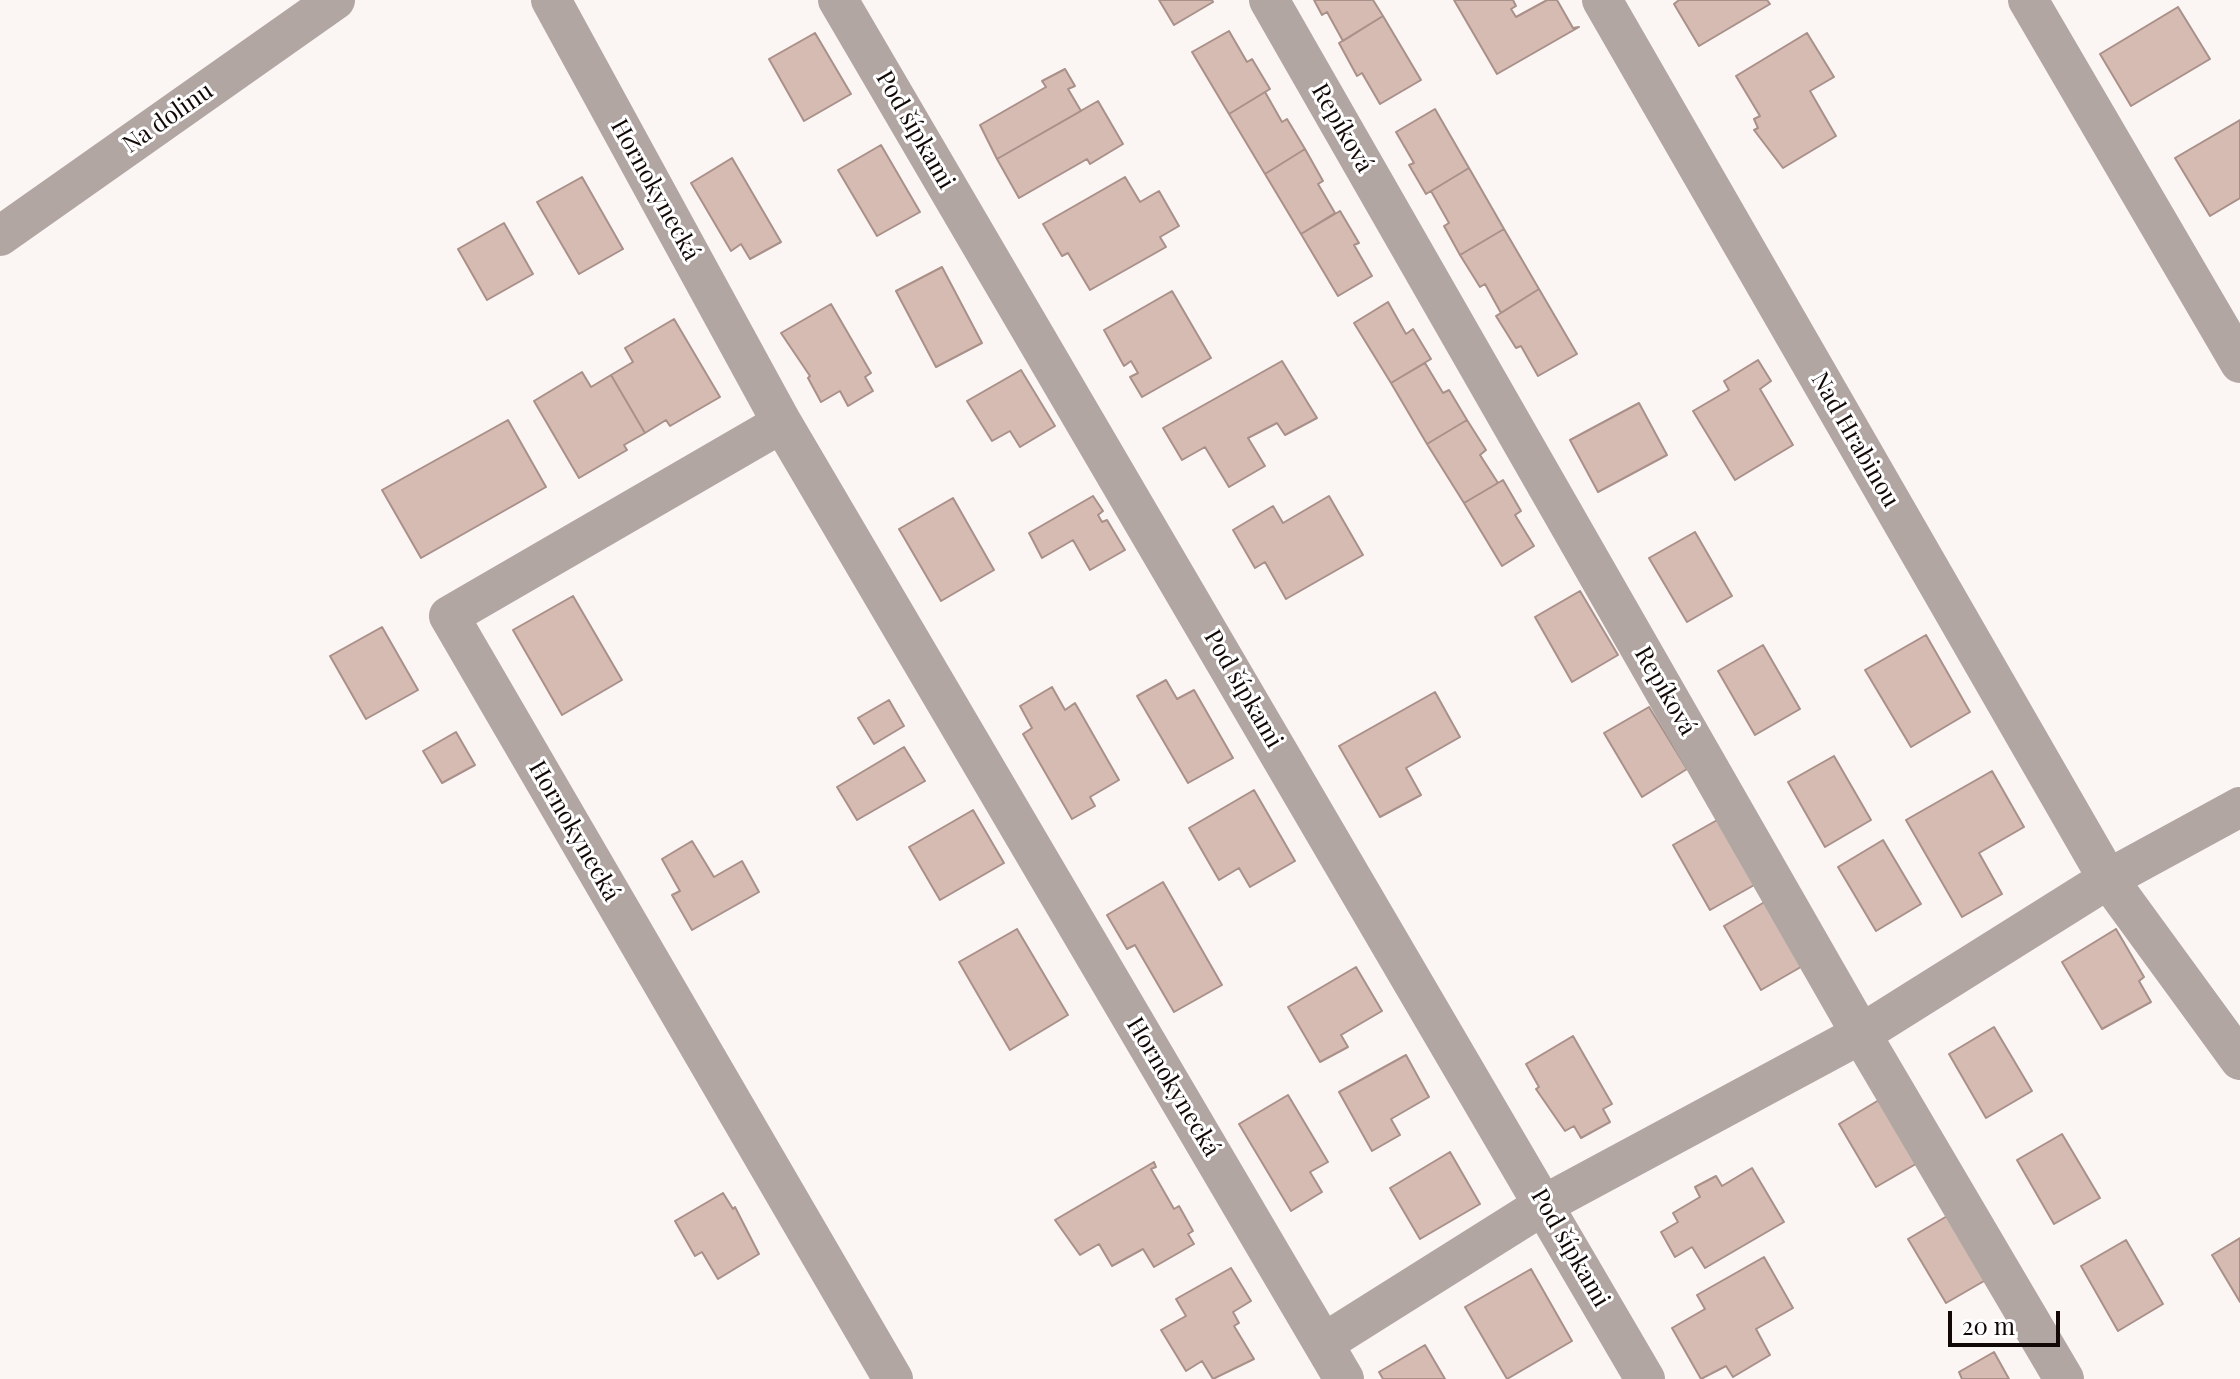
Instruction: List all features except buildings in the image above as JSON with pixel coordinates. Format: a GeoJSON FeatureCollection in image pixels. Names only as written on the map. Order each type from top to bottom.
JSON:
{"type":"FeatureCollection","features":[{"type":"Feature","properties":{"kind":"street","name":"Na dolinu"},"geometry":{"type":"LineString","coordinates":[[0,236],[335,0]]}},
{"type":"Feature","properties":{"kind":"street","name":"Hornokynecká"},"geometry":{"type":"LineString","coordinates":[[551,0],[782,423],[1344,1379]]}},
{"type":"Feature","properties":{"kind":"street","name":"Pod šípkami"},"geometry":{"type":"LineString","coordinates":[[838,0],[1645,1379]]}},
{"type":"Feature","properties":{"kind":"street","name":"Repíková"},"geometry":{"type":"LineString","coordinates":[[1269,0],[1861,1034],[2064,1379]]}},
{"type":"Feature","properties":{"kind":"street","name":"Nad Hrabinou"},"geometry":{"type":"LineString","coordinates":[[1602,0],[2108,879],[2240,1060]]}},
{"type":"Feature","properties":{"kind":"street"},"geometry":{"type":"LineString","coordinates":[[2028,0],[2240,363]]}},
{"type":"Feature","properties":{"kind":"street","name":"Hornokynecká"},"geometry":{"type":"LineString","coordinates":[[782,423],[449,616],[893,1379]]}},
{"type":"Feature","properties":{"kind":"street"},"geometry":{"type":"LineString","coordinates":[[1324,1343],[1545,1204],[1861,1034],[2108,879],[2240,807]]}}]}
